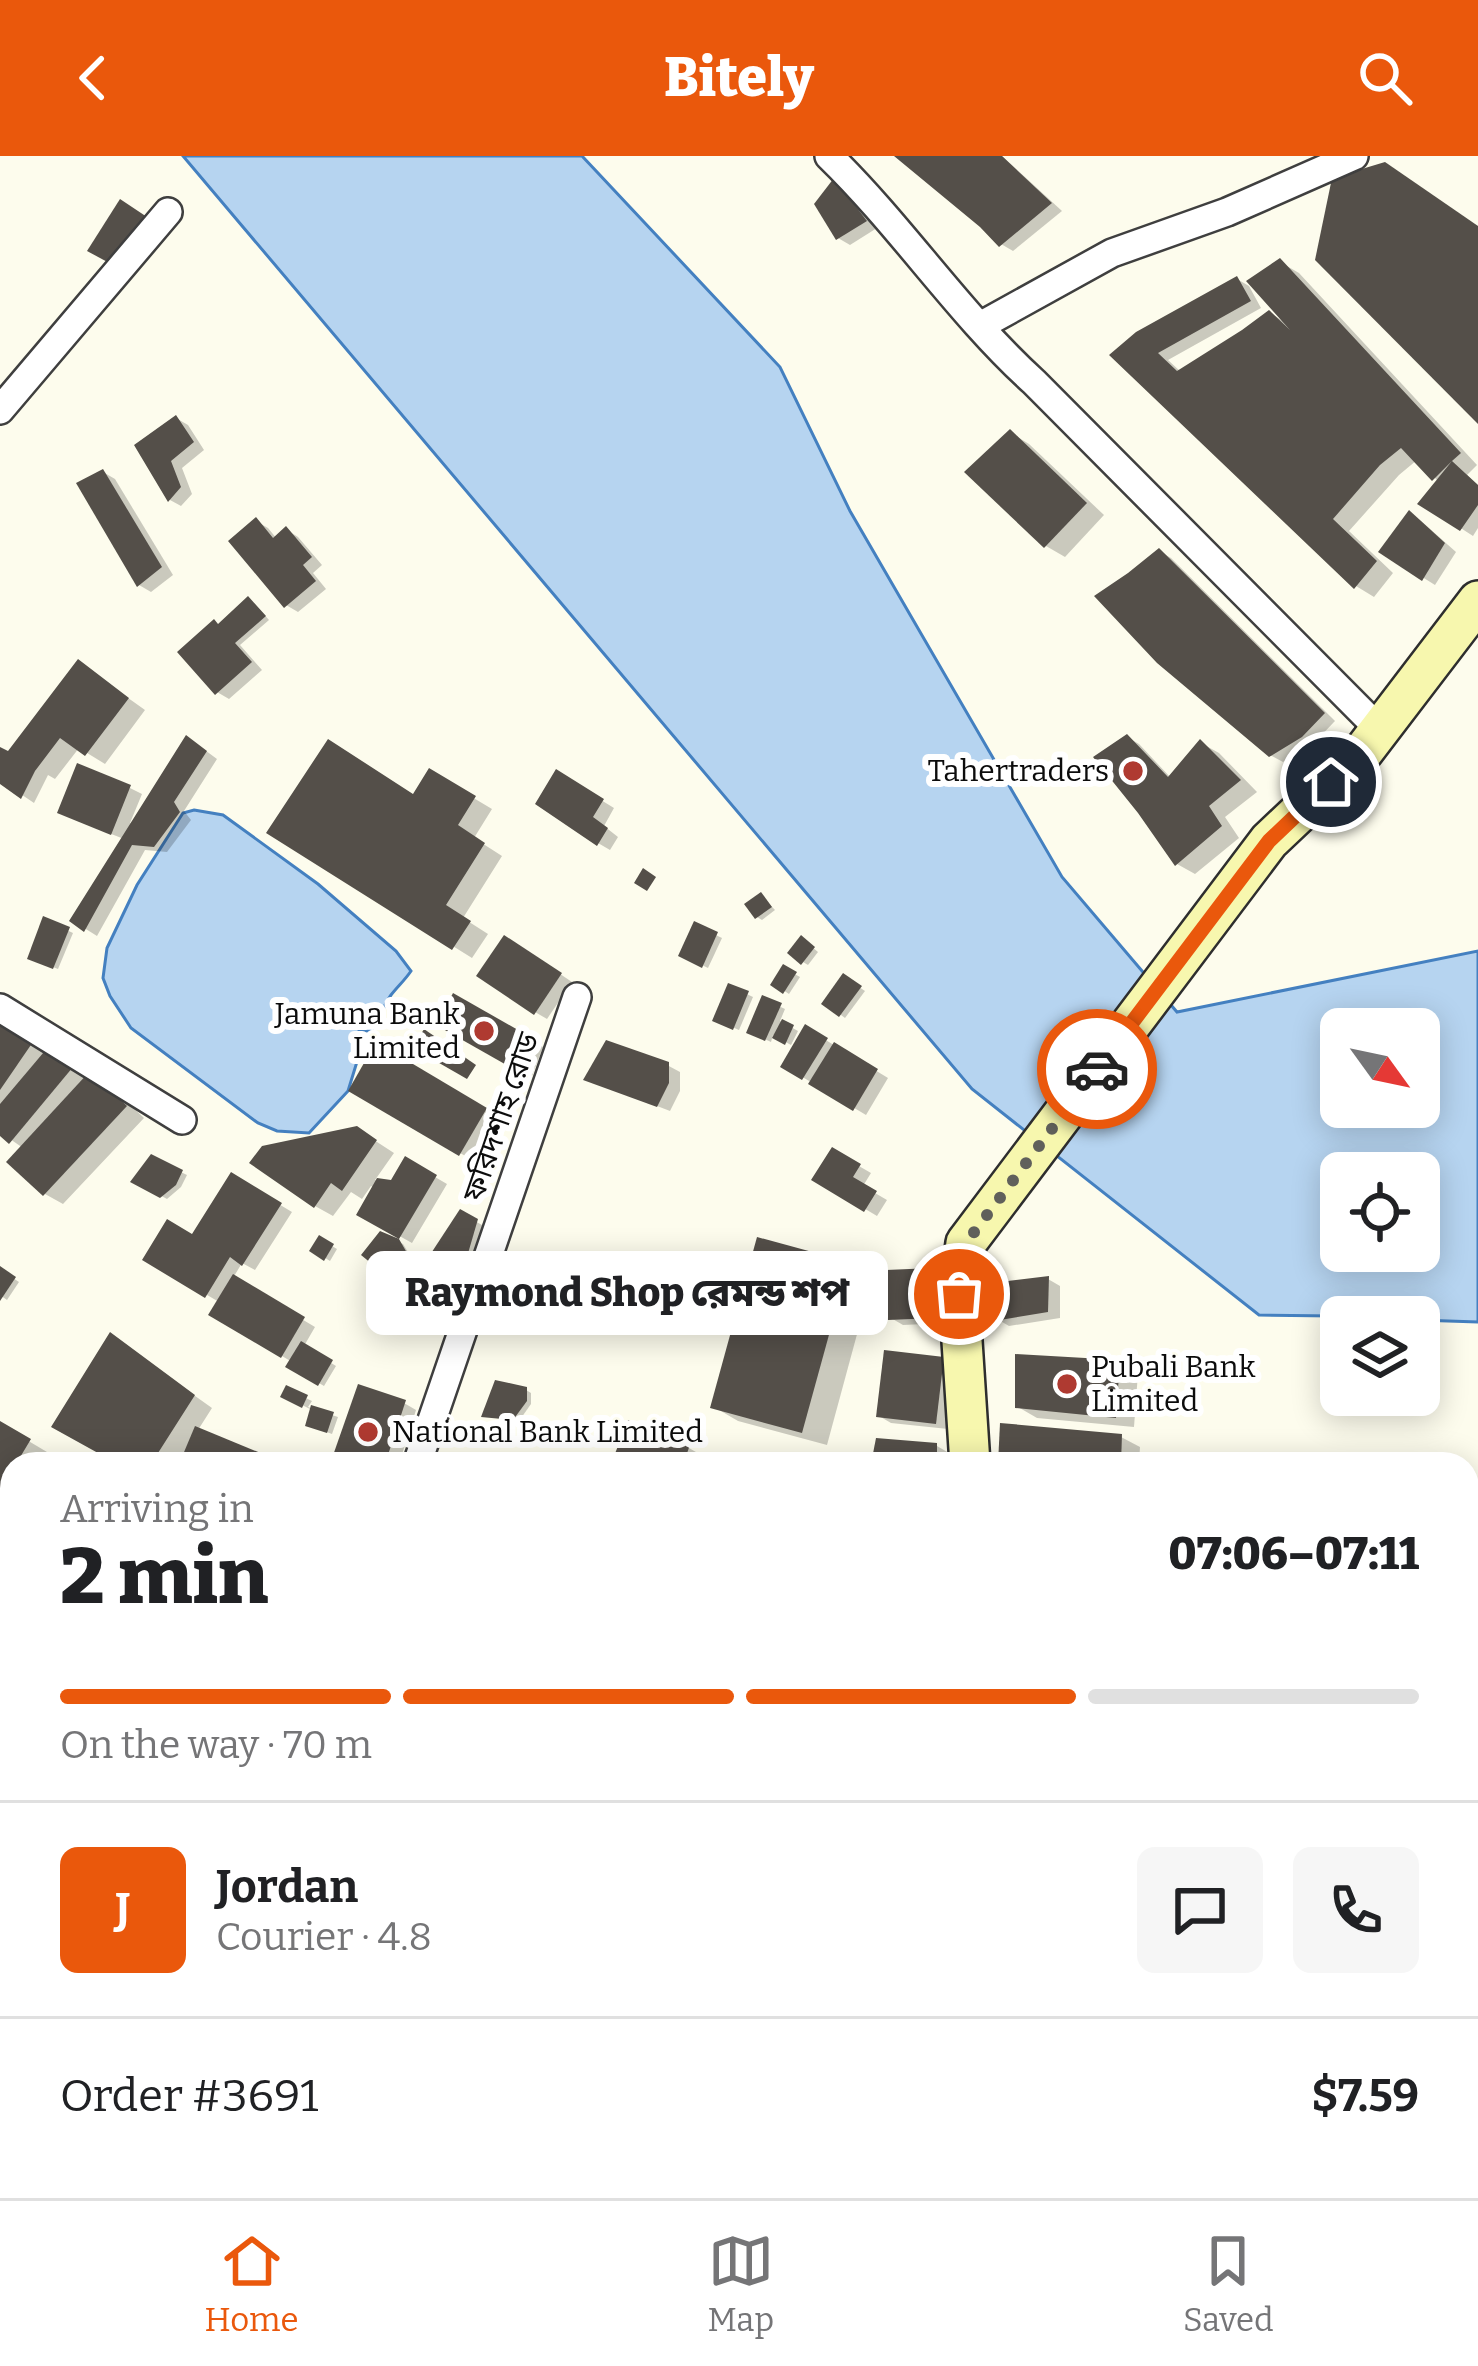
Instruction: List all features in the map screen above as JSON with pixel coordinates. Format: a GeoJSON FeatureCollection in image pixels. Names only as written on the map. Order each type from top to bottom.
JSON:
{"type":"FeatureCollection","features":[{"type":"Feature","properties":{"kind":"main road"},"geometry":{"type":"LineString","coordinates":[[969,1452],[959,1294],[966,1243],[1269,841],[1362,753],[1478,601]]}},
{"type":"Feature","properties":{"kind":"street"},"geometry":{"type":"LineString","coordinates":[[829,156],[997,348],[1381,730]]}},
{"type":"Feature","properties":{"kind":"street"},"geometry":{"type":"LineString","coordinates":[[980,326],[1112,254],[1227,212],[1354,156]]}},
{"type":"Feature","properties":{"kind":"street"},"geometry":{"type":"LineString","coordinates":[[0,410],[168,212]]}},
{"type":"Feature","properties":{"kind":"street","name":"ফরিদশাহ রোড"},"geometry":{"type":"LineString","coordinates":[[421,1452],[577,997]]}},
{"type":"Feature","properties":{"kind":"street"},"geometry":{"type":"LineString","coordinates":[[0,1008],[182,1120]]}},
{"type":"Feature","properties":{"kind":"water"},"geometry":{"type":"Polygon","coordinates":[[[183,156],[582,156],[780,367],[850,511],[1062,877],[1177,1012],[1478,951],[1478,1322],[1440,1321],[1440,1296],[1320,1296],[1320,1316],[1259,1315],[972,1089],[183,156]]]}},
{"type":"Feature","properties":{"kind":"water"},"geometry":{"type":"Polygon","coordinates":[[[183,813],[223,815],[318,884],[396,951],[411,971],[371,1031],[359,1031],[356,1044],[360,1052],[348,1091],[309,1133],[277,1131],[258,1123],[131,1028],[103,978],[107,948],[137,885],[183,813]]]}},
{"type":"Feature","properties":{"kind":"building"},"geometry":{"type":"Polygon","coordinates":[[[894,156],[1002,156],[1052,203],[999,247],[894,156]]]}},
{"type":"Feature","properties":{"kind":"building"},"geometry":{"type":"Polygon","coordinates":[[[1385,162],[1478,226],[1478,424],[1315,260],[1332,178],[1385,162]]]}},
{"type":"Feature","properties":{"kind":"building"},"geometry":{"type":"Polygon","coordinates":[[[834,178],[867,221],[836,240],[814,204],[834,178]]]}},
{"type":"Feature","properties":{"kind":"building"},"geometry":{"type":"Polygon","coordinates":[[[120,199],[147,217],[113,265],[87,251],[120,199]]]}},
{"type":"Feature","properties":{"kind":"building"},"geometry":{"type":"Polygon","coordinates":[[[1280,258],[1461,453],[1432,481],[1401,448],[1333,519],[1377,561],[1354,589],[1109,355],[1136,332],[1237,276],[1251,301],[1158,353],[1177,371],[1269,310],[1290,330],[1246,281],[1280,258]]]}},
{"type":"Feature","properties":{"kind":"building"},"geometry":{"type":"Polygon","coordinates":[[[176,415],[194,442],[171,461],[181,487],[168,502],[134,445],[176,415]]]}},
{"type":"Feature","properties":{"kind":"building"},"geometry":{"type":"Polygon","coordinates":[[[1010,429],[1087,503],[1044,548],[964,472],[1010,429]]]}},
{"type":"Feature","properties":{"kind":"building"},"geometry":{"type":"Polygon","coordinates":[[[1452,461],[1478,485],[1478,505],[1460,531],[1417,504],[1452,461]]]}},
{"type":"Feature","properties":{"kind":"building"},"geometry":{"type":"Polygon","coordinates":[[[103,469],[162,567],[137,587],[76,483],[103,469]]]}},
{"type":"Feature","properties":{"kind":"building"},"geometry":{"type":"Polygon","coordinates":[[[1409,510],[1445,543],[1422,581],[1378,552],[1409,510]]]}},
{"type":"Feature","properties":{"kind":"building"},"geometry":{"type":"Polygon","coordinates":[[[256,517],[273,538],[286,526],[312,557],[303,565],[316,581],[284,608],[228,541],[256,517]]]}},
{"type":"Feature","properties":{"kind":"building"},"geometry":{"type":"Polygon","coordinates":[[[1159,548],[1325,713],[1302,737],[1269,757],[1157,663],[1094,596],[1159,548]]]}},
{"type":"Feature","properties":{"kind":"building"},"geometry":{"type":"Polygon","coordinates":[[[248,596],[266,616],[235,643],[252,662],[215,695],[177,652],[248,596]]]}},
{"type":"Feature","properties":{"kind":"building"},"geometry":{"type":"Polygon","coordinates":[[[78,659],[129,698],[85,756],[60,738],[21,799],[0,784],[0,747],[8,751],[78,659]]]}},
{"type":"Feature","properties":{"kind":"building"},"geometry":{"type":"Polygon","coordinates":[[[1127,734],[1168,777],[1200,739],[1241,780],[1209,806],[1222,826],[1175,866],[1093,757],[1127,734]]]}},
{"type":"Feature","properties":{"kind":"building"},"geometry":{"type":"Polygon","coordinates":[[[186,735],[207,751],[174,802],[180,812],[154,847],[132,845],[84,932],[69,921],[186,735]]]}},
{"type":"Feature","properties":{"kind":"building"},"geometry":{"type":"Polygon","coordinates":[[[328,739],[413,794],[429,768],[476,796],[458,825],[485,843],[446,905],[471,921],[452,950],[266,833],[328,739]]]}},
{"type":"Feature","properties":{"kind":"building"},"geometry":{"type":"Polygon","coordinates":[[[77,763],[131,785],[111,835],[57,813],[77,763]]]}},
{"type":"Feature","properties":{"kind":"building"},"geometry":{"type":"Polygon","coordinates":[[[556,769],[604,799],[593,817],[608,828],[597,846],[535,804],[556,769]]]}},
{"type":"Feature","properties":{"kind":"building"},"geometry":{"type":"Polygon","coordinates":[[[643,868],[656,877],[647,891],[634,883],[643,868]]]}},
{"type":"Feature","properties":{"kind":"building"},"geometry":{"type":"Polygon","coordinates":[[[761,892],[772,907],[755,919],[744,904],[761,892]]]}},
{"type":"Feature","properties":{"kind":"building"},"geometry":{"type":"Polygon","coordinates":[[[43,916],[70,927],[53,969],[27,959],[43,916]]]}},
{"type":"Feature","properties":{"kind":"building"},"geometry":{"type":"Polygon","coordinates":[[[694,921],[718,932],[702,968],[678,956],[694,921]]]}},
{"type":"Feature","properties":{"kind":"building"},"geometry":{"type":"Polygon","coordinates":[[[504,935],[562,973],[534,1015],[476,976],[504,935]]]}},
{"type":"Feature","properties":{"kind":"building"},"geometry":{"type":"Polygon","coordinates":[[[801,935],[815,947],[801,965],[787,953],[801,935]]]}},
{"type":"Feature","properties":{"kind":"building"},"geometry":{"type":"Polygon","coordinates":[[[783,964],[797,972],[783,994],[770,985],[783,964]]]}},
{"type":"Feature","properties":{"kind":"building"},"geometry":{"type":"Polygon","coordinates":[[[843,973],[862,986],[839,1017],[821,1004],[843,973]]]}},
{"type":"Feature","properties":{"kind":"building"},"geometry":{"type":"Polygon","coordinates":[[[728,983],[749,991],[733,1030],[712,1021],[728,983]]]}},
{"type":"Feature","properties":{"kind":"building","name":"Jamuna Bank Limited"},"geometry":{"type":"Polygon","coordinates":[[[453,993],[532,1038],[519,1072],[436,1025],[453,993]]]}},
{"type":"Feature","properties":{"kind":"building"},"geometry":{"type":"Polygon","coordinates":[[[762,995],[782,1003],[765,1041],[746,1033],[762,995]]]}},
{"type":"Feature","properties":{"kind":"building"},"geometry":{"type":"Polygon","coordinates":[[[0,1015],[35,1039],[0,1090],[0,1015]]]}},
{"type":"Feature","properties":{"kind":"building"},"geometry":{"type":"Polygon","coordinates":[[[782,1019],[794,1025],[785,1045],[772,1038],[782,1019]]]}},
{"type":"Feature","properties":{"kind":"building"},"geometry":{"type":"Polygon","coordinates":[[[805,1024],[828,1038],[802,1080],[780,1067],[805,1024]]]}},
{"type":"Feature","properties":{"kind":"building"},"geometry":{"type":"Polygon","coordinates":[[[424,1029],[476,1065],[467,1079],[413,1048],[424,1029]]]}},
{"type":"Feature","properties":{"kind":"building"},"geometry":{"type":"Polygon","coordinates":[[[606,1040],[669,1062],[669,1083],[657,1107],[583,1080],[606,1040]]]}},
{"type":"Feature","properties":{"kind":"building"},"geometry":{"type":"Polygon","coordinates":[[[376,1042],[487,1108],[459,1156],[348,1091],[376,1042]]]}},
{"type":"Feature","properties":{"kind":"building"},"geometry":{"type":"Polygon","coordinates":[[[834,1042],[878,1069],[853,1111],[808,1084],[834,1042]]]}},
{"type":"Feature","properties":{"kind":"building"},"geometry":{"type":"Polygon","coordinates":[[[49,1046],[73,1067],[9,1144],[0,1136],[0,1104],[49,1046]]]}},
{"type":"Feature","properties":{"kind":"building"},"geometry":{"type":"Polygon","coordinates":[[[90,1071],[127,1106],[43,1196],[6,1162],[90,1071]]]}},
{"type":"Feature","properties":{"kind":"building"},"geometry":{"type":"Polygon","coordinates":[[[357,1126],[377,1140],[342,1191],[331,1183],[314,1208],[249,1163],[262,1146],[357,1126]]]}},
{"type":"Feature","properties":{"kind":"building"},"geometry":{"type":"Polygon","coordinates":[[[832,1147],[861,1164],[853,1177],[877,1191],[864,1212],[811,1180],[832,1147]]]}},
{"type":"Feature","properties":{"kind":"building"},"geometry":{"type":"Polygon","coordinates":[[[151,1154],[183,1170],[176,1185],[160,1198],[130,1182],[151,1154]]]}},
{"type":"Feature","properties":{"kind":"building"},"geometry":{"type":"Polygon","coordinates":[[[405,1156],[437,1175],[399,1239],[356,1215],[377,1178],[391,1180],[405,1156]]]}},
{"type":"Feature","properties":{"kind":"building"},"geometry":{"type":"Polygon","coordinates":[[[231,1172],[282,1203],[242,1266],[230,1257],[205,1298],[142,1260],[167,1219],[192,1234],[231,1172]]]}},
{"type":"Feature","properties":{"kind":"building"},"geometry":{"type":"Polygon","coordinates":[[[460,1209],[478,1219],[448,1310],[441,1321],[408,1310],[426,1261],[460,1209]]]}},
{"type":"Feature","properties":{"kind":"building"},"geometry":{"type":"Polygon","coordinates":[[[380,1231],[399,1239],[407,1253],[388,1277],[361,1255],[380,1231]]]}},
{"type":"Feature","properties":{"kind":"building"},"geometry":{"type":"Polygon","coordinates":[[[319,1235],[334,1244],[324,1261],[309,1251],[319,1235]]]}},
{"type":"Feature","properties":{"kind":"building"},"geometry":{"type":"Polygon","coordinates":[[[757,1237],[849,1262],[802,1433],[710,1408],[757,1237]]]}},
{"type":"Feature","properties":{"kind":"building"},"geometry":{"type":"Polygon","coordinates":[[[0,1266],[16,1277],[0,1301],[0,1266]]]}},
{"type":"Feature","properties":{"kind":"building"},"geometry":{"type":"Polygon","coordinates":[[[933,1268],[935,1318],[888,1320],[886,1270],[933,1268]]]}},
{"type":"Feature","properties":{"kind":"building"},"geometry":{"type":"Polygon","coordinates":[[[233,1274],[305,1317],[281,1358],[208,1315],[233,1274]]]}},
{"type":"Feature","properties":{"kind":"building"},"geometry":{"type":"Polygon","coordinates":[[[1049,1276],[1048,1312],[994,1321],[991,1283],[1049,1276]]]}},
{"type":"Feature","properties":{"kind":"building"},"geometry":{"type":"Polygon","coordinates":[[[110,1332],[195,1395],[159,1452],[96,1452],[51,1427],[110,1332]]]}},
{"type":"Feature","properties":{"kind":"building"},"geometry":{"type":"Polygon","coordinates":[[[301,1341],[333,1360],[318,1386],[285,1367],[301,1341]]]}},
{"type":"Feature","properties":{"kind":"building"},"geometry":{"type":"Polygon","coordinates":[[[884,1350],[944,1357],[936,1424],[876,1417],[884,1350]]]}},
{"type":"Feature","properties":{"kind":"building","name":"Pubali Bank Limited"},"geometry":{"type":"Polygon","coordinates":[[[1015,1354],[1120,1360],[1116,1418],[1015,1408],[1015,1354]]]}},
{"type":"Feature","properties":{"kind":"building"},"geometry":{"type":"Polygon","coordinates":[[[495,1380],[527,1387],[527,1401],[513,1420],[481,1417],[495,1380]]]}},
{"type":"Feature","properties":{"kind":"building","name":"National Bank Limited"},"geometry":{"type":"Polygon","coordinates":[[[358,1384],[406,1400],[389,1452],[334,1452],[358,1384]]]}},
{"type":"Feature","properties":{"kind":"building"},"geometry":{"type":"Polygon","coordinates":[[[286,1385],[308,1395],[302,1408],[280,1397],[286,1385]]]}},
{"type":"Feature","properties":{"kind":"building"},"geometry":{"type":"Polygon","coordinates":[[[311,1405],[334,1412],[327,1433],[305,1426],[311,1405]]]}},
{"type":"Feature","properties":{"kind":"building"},"geometry":{"type":"Polygon","coordinates":[[[628,1420],[690,1445],[687,1452],[616,1452],[628,1420]]]}},
{"type":"Feature","properties":{"kind":"building"},"geometry":{"type":"Polygon","coordinates":[[[0,1421],[31,1439],[23,1452],[0,1452],[0,1421]]]}},
{"type":"Feature","properties":{"kind":"building"},"geometry":{"type":"Polygon","coordinates":[[[1000,1423],[1122,1434],[1121,1452],[999,1452],[1000,1423]]]}},
{"type":"Feature","properties":{"kind":"building"},"geometry":{"type":"Polygon","coordinates":[[[195,1426],[258,1452],[184,1452],[195,1426]]]}},
{"type":"Feature","properties":{"kind":"building"},"geometry":{"type":"Polygon","coordinates":[[[876,1438],[937,1443],[937,1452],[873,1452],[876,1438]]]}},
{"type":"Feature","properties":{"kind":"way so far"},"geometry":{"type":"LineString","coordinates":[[959,1294],[966,1243],[1097,1069]]}},
{"type":"Feature","properties":{"kind":"place","name":"Tahertraders"},"geometry":{"type":"Point","coordinates":[1133,771]}},
{"type":"Feature","properties":{"kind":"place","name":"Jamuna Bank Limited"},"geometry":{"type":"Point","coordinates":[484,1031]}},
{"type":"Feature","properties":{"kind":"place","name":"Raymond Shop রেমন্ড শপ"},"geometry":{"type":"Point","coordinates":[959,1294]}},
{"type":"Feature","properties":{"kind":"place","name":"Pubali Bank Limited"},"geometry":{"type":"Point","coordinates":[1067,1384]}},
{"type":"Feature","properties":{"kind":"place","name":"National Bank Limited"},"geometry":{"type":"Point","coordinates":[368,1432]}},
{"type":"Feature","properties":{"kind":"route"},"geometry":{"type":"LineString","coordinates":[[1097,1069],[1269,841],[1331,782]]}}]}
